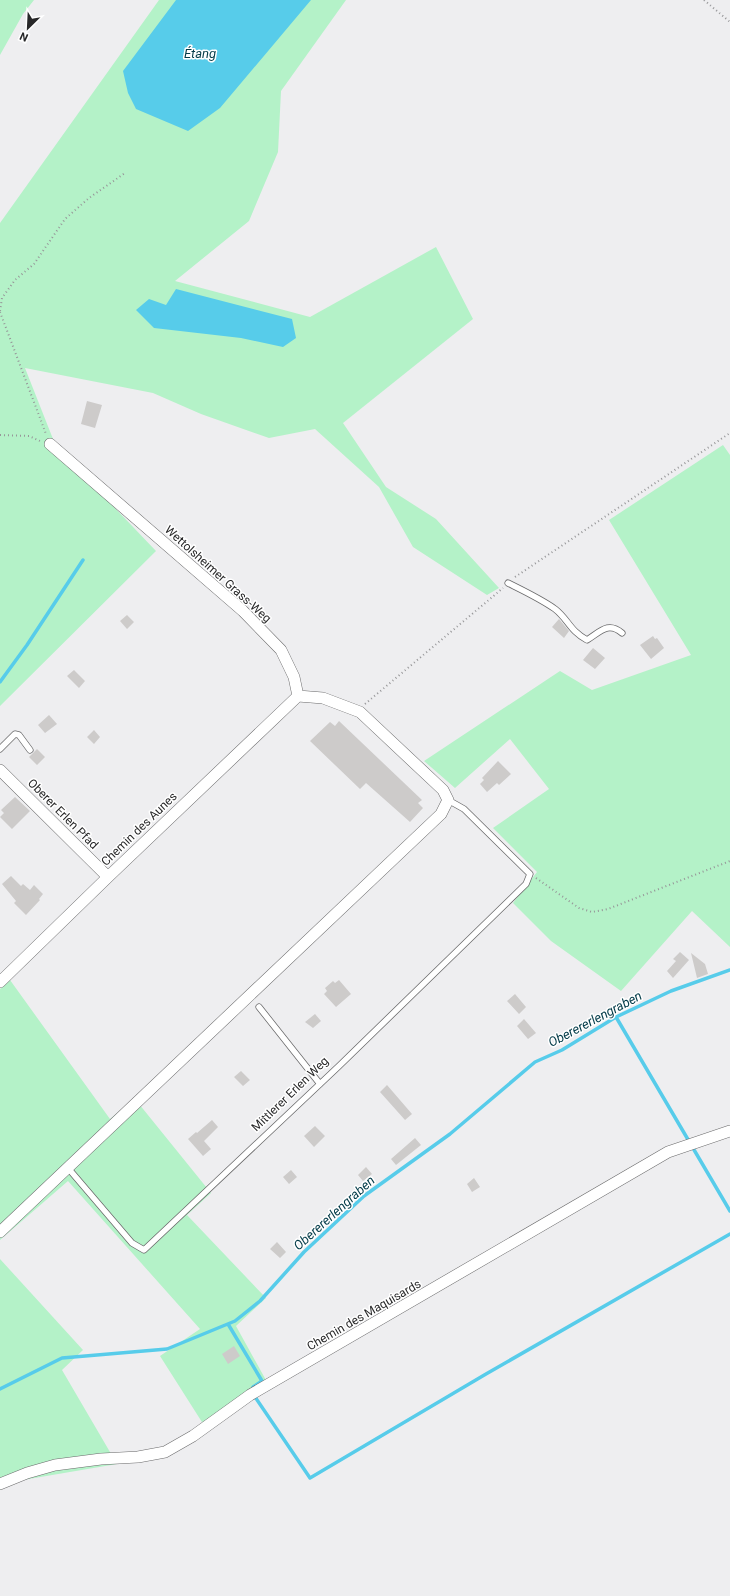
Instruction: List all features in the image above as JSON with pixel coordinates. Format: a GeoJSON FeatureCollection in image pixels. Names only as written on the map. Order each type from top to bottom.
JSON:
{"type":"FeatureCollection","features":[{"type":"Feature","properties":{"kind":"street","name":"Wettolsheimer Grass-Weg"},"geometry":{"type":"LineString","coordinates":[[50,444],[243,610],[281,650],[294,677],[298,696]]}},
{"type":"Feature","properties":{"kind":"street"},"geometry":{"type":"LineString","coordinates":[[0,1232],[441,814],[448,800],[443,790],[360,712],[324,698],[298,696]]}},
{"type":"Feature","properties":{"kind":"street","name":"Chemin des Aunes"},"geometry":{"type":"LineString","coordinates":[[0,982],[298,696]]}},
{"type":"Feature","properties":{"kind":"street","name":"Oberer Erlen Pfad"},"geometry":{"type":"LineString","coordinates":[[0,770],[108,877]]}},
{"type":"Feature","properties":{"kind":"street","name":"Chemin des Maquisards"},"geometry":{"type":"LineString","coordinates":[[0,1484],[27,1473],[55,1465],[101,1459],[138,1457],[165,1452],[193,1436],[250,1395],[668,1152],[730,1131]]}},
{"type":"Feature","properties":{"kind":"lane"},"geometry":{"type":"LineString","coordinates":[[508,583],[523,590],[556,610],[577,635],[587,640],[609,627],[615,627],[622,632]]}},
{"type":"Feature","properties":{"kind":"lane"},"geometry":{"type":"LineString","coordinates":[[0,749],[16,734],[19,735],[30,750]]}},
{"type":"Feature","properties":{"kind":"lane"},"geometry":{"type":"LineString","coordinates":[[448,800],[464,809],[530,874]]}},
{"type":"Feature","properties":{"kind":"lane","name":"Mittlerer Erlen Weg"},"geometry":{"type":"LineString","coordinates":[[68,1168],[132,1243],[144,1250],[320,1084],[526,884],[530,874]]}},
{"type":"Feature","properties":{"kind":"lane"},"geometry":{"type":"LineString","coordinates":[[260,1007],[320,1084]]}},
{"type":"Feature","properties":{"kind":"path"},"geometry":{"type":"LineString","coordinates":[[704,0],[730,22]]}},
{"type":"Feature","properties":{"kind":"path"},"geometry":{"type":"LineString","coordinates":[[50,444],[0,312],[2,298],[15,280],[34,264],[65,219],[89,198],[125,173]]}},
{"type":"Feature","properties":{"kind":"path"},"geometry":{"type":"LineString","coordinates":[[360,712],[366,702],[516,576],[730,433]]}},
{"type":"Feature","properties":{"kind":"path"},"geometry":{"type":"LineString","coordinates":[[0,435],[29,436],[50,444]]}},
{"type":"Feature","properties":{"kind":"path"},"geometry":{"type":"LineString","coordinates":[[530,874],[579,908],[592,912],[608,909],[730,862]]}},
{"type":"Feature","properties":{"kind":"green space"},"geometry":{"type":"Polygon","coordinates":[[[0,0],[34,0],[23,14],[0,55],[0,0]]]}},
{"type":"Feature","properties":{"kind":"green space"},"geometry":{"type":"Polygon","coordinates":[[[159,0],[346,0],[281,91],[278,152],[249,221],[175,281],[310,317],[436,247],[473,319],[343,423],[386,487],[436,519],[499,588],[487,595],[413,547],[379,487],[315,429],[269,438],[201,414],[153,393],[25,368],[53,439],[156,551],[0,706],[0,223],[159,0]]]}},
{"type":"Feature","properties":{"kind":"green space"},"geometry":{"type":"Polygon","coordinates":[[[723,445],[730,455],[730,947],[692,911],[621,991],[551,941],[513,903],[537,872],[493,828],[549,789],[510,739],[455,788],[424,761],[560,671],[592,690],[691,655],[609,520],[723,445]]]}},
{"type":"Feature","properties":{"kind":"green space"},"geometry":{"type":"Polygon","coordinates":[[[10,980],[110,1119],[135,1099],[211,1193],[187,1215],[266,1298],[236,1326],[267,1382],[207,1430],[160,1356],[200,1329],[68,1181],[0,1240],[0,989],[10,980]]]}},
{"type":"Feature","properties":{"kind":"green space"},"geometry":{"type":"Polygon","coordinates":[[[0,1259],[83,1350],[62,1370],[117,1464],[17,1481],[0,1490],[0,1259]]]}},
{"type":"Feature","properties":{"kind":"water","name":"Étang"},"geometry":{"type":"Polygon","coordinates":[[[176,0],[311,0],[220,108],[188,131],[136,109],[128,93],[123,71],[176,0]]]}},
{"type":"Feature","properties":{"kind":"water"},"geometry":{"type":"Polygon","coordinates":[[[176,289],[292,319],[296,338],[283,347],[241,338],[154,328],[136,310],[149,299],[166,305],[176,289]]]}},
{"type":"Feature","properties":{"kind":"building"},"geometry":{"type":"Polygon","coordinates":[[[87,401],[102,405],[95,428],[81,424],[87,401]]]}},
{"type":"Feature","properties":{"kind":"building"},"geometry":{"type":"Polygon","coordinates":[[[127,615],[134,622],[127,629],[120,621],[127,615]]]}},
{"type":"Feature","properties":{"kind":"building"},"geometry":{"type":"Polygon","coordinates":[[[559,619],[569,631],[564,638],[552,627],[559,619]]]}},
{"type":"Feature","properties":{"kind":"building"},"geometry":{"type":"Polygon","coordinates":[[[653,636],[655,639],[657,638],[664,648],[651,659],[640,645],[653,636]]]}},
{"type":"Feature","properties":{"kind":"building"},"geometry":{"type":"Polygon","coordinates":[[[593,648],[605,658],[595,669],[583,660],[593,648]]]}},
{"type":"Feature","properties":{"kind":"building"},"geometry":{"type":"Polygon","coordinates":[[[74,670],[85,681],[79,688],[67,676],[74,670]]]}},
{"type":"Feature","properties":{"kind":"building"},"geometry":{"type":"Polygon","coordinates":[[[49,715],[57,724],[45,733],[38,725],[49,715]]]}},
{"type":"Feature","properties":{"kind":"building"},"geometry":{"type":"Polygon","coordinates":[[[339,721],[422,800],[418,803],[423,808],[410,822],[366,783],[360,789],[310,741],[330,722],[335,726],[339,721]]]}},
{"type":"Feature","properties":{"kind":"building"},"geometry":{"type":"Polygon","coordinates":[[[94,730],[100,737],[94,744],[87,737],[94,730]]]}},
{"type":"Feature","properties":{"kind":"building"},"geometry":{"type":"Polygon","coordinates":[[[37,749],[45,757],[37,765],[29,757],[37,749]]]}},
{"type":"Feature","properties":{"kind":"building"},"geometry":{"type":"Polygon","coordinates":[[[498,761],[511,774],[499,785],[497,783],[487,792],[480,784],[484,780],[482,778],[498,761]]]}},
{"type":"Feature","properties":{"kind":"building"},"geometry":{"type":"Polygon","coordinates":[[[15,797],[30,811],[12,829],[0,817],[4,813],[1,810],[15,797]]]}},
{"type":"Feature","properties":{"kind":"building"},"geometry":{"type":"Polygon","coordinates":[[[11,876],[21,886],[23,884],[30,890],[34,885],[43,894],[39,899],[40,900],[26,915],[14,903],[16,901],[2,884],[11,876]]]}},
{"type":"Feature","properties":{"kind":"building"},"geometry":{"type":"Polygon","coordinates":[[[680,952],[689,960],[673,978],[667,971],[676,961],[673,959],[680,952]]]}},
{"type":"Feature","properties":{"kind":"building"},"geometry":{"type":"Polygon","coordinates":[[[691,953],[705,964],[708,974],[697,978],[691,953]]]}},
{"type":"Feature","properties":{"kind":"building"},"geometry":{"type":"Polygon","coordinates":[[[339,980],[351,994],[336,1007],[324,994],[327,991],[325,988],[333,981],[335,983],[339,980]]]}},
{"type":"Feature","properties":{"kind":"building"},"geometry":{"type":"Polygon","coordinates":[[[515,994],[526,1007],[519,1014],[507,1001],[515,994]]]}},
{"type":"Feature","properties":{"kind":"building"},"geometry":{"type":"Polygon","coordinates":[[[315,1014],[321,1021],[313,1028],[305,1022],[315,1014]]]}},
{"type":"Feature","properties":{"kind":"building"},"geometry":{"type":"Polygon","coordinates":[[[524,1019],[536,1033],[528,1039],[517,1026],[524,1019]]]}},
{"type":"Feature","properties":{"kind":"building"},"geometry":{"type":"Polygon","coordinates":[[[241,1071],[250,1080],[243,1086],[234,1077],[241,1071]]]}},
{"type":"Feature","properties":{"kind":"building"},"geometry":{"type":"Polygon","coordinates":[[[387,1085],[412,1114],[405,1120],[380,1092],[387,1085]]]}},
{"type":"Feature","properties":{"kind":"building"},"geometry":{"type":"Polygon","coordinates":[[[212,1120],[218,1127],[204,1141],[211,1149],[203,1156],[188,1139],[212,1120]]]}},
{"type":"Feature","properties":{"kind":"building"},"geometry":{"type":"Polygon","coordinates":[[[315,1126],[325,1136],[314,1147],[304,1136],[315,1126]]]}},
{"type":"Feature","properties":{"kind":"building"},"geometry":{"type":"Polygon","coordinates":[[[415,1138],[421,1145],[396,1165],[391,1159],[415,1138]]]}},
{"type":"Feature","properties":{"kind":"building"},"geometry":{"type":"Polygon","coordinates":[[[366,1167],[372,1174],[363,1181],[358,1175],[366,1167]]]}},
{"type":"Feature","properties":{"kind":"building"},"geometry":{"type":"Polygon","coordinates":[[[291,1170],[297,1177],[289,1184],[283,1177],[291,1170]]]}},
{"type":"Feature","properties":{"kind":"building"},"geometry":{"type":"Polygon","coordinates":[[[474,1178],[480,1187],[472,1192],[467,1184],[474,1178]]]}},
{"type":"Feature","properties":{"kind":"building"},"geometry":{"type":"Polygon","coordinates":[[[277,1242],[286,1252],[280,1258],[270,1249],[277,1242]]]}},
{"type":"Feature","properties":{"kind":"building"},"geometry":{"type":"Polygon","coordinates":[[[234,1346],[240,1356],[228,1364],[222,1354],[234,1346]]]}},
{"type":"Feature","properties":{"kind":"waterway"},"geometry":{"type":"LineString","coordinates":[[0,682],[27,645],[83,560]]}},
{"type":"Feature","properties":{"kind":"waterway","name":"Oberererlengraben"},"geometry":{"type":"LineString","coordinates":[[0,1389],[62,1358],[167,1349],[235,1321],[260,1301],[304,1252],[364,1196],[450,1134],[535,1062],[562,1050],[616,1017],[671,991],[730,970]]}},
{"type":"Feature","properties":{"kind":"waterway"},"geometry":{"type":"LineString","coordinates":[[616,1017],[730,1211]]}},
{"type":"Feature","properties":{"kind":"waterway"},"geometry":{"type":"LineString","coordinates":[[253,1394],[310,1478],[486,1374],[730,1234]]}},
{"type":"Feature","properties":{"kind":"waterway"},"geometry":{"type":"LineString","coordinates":[[228,1324],[262,1381],[253,1387]]}}]}
